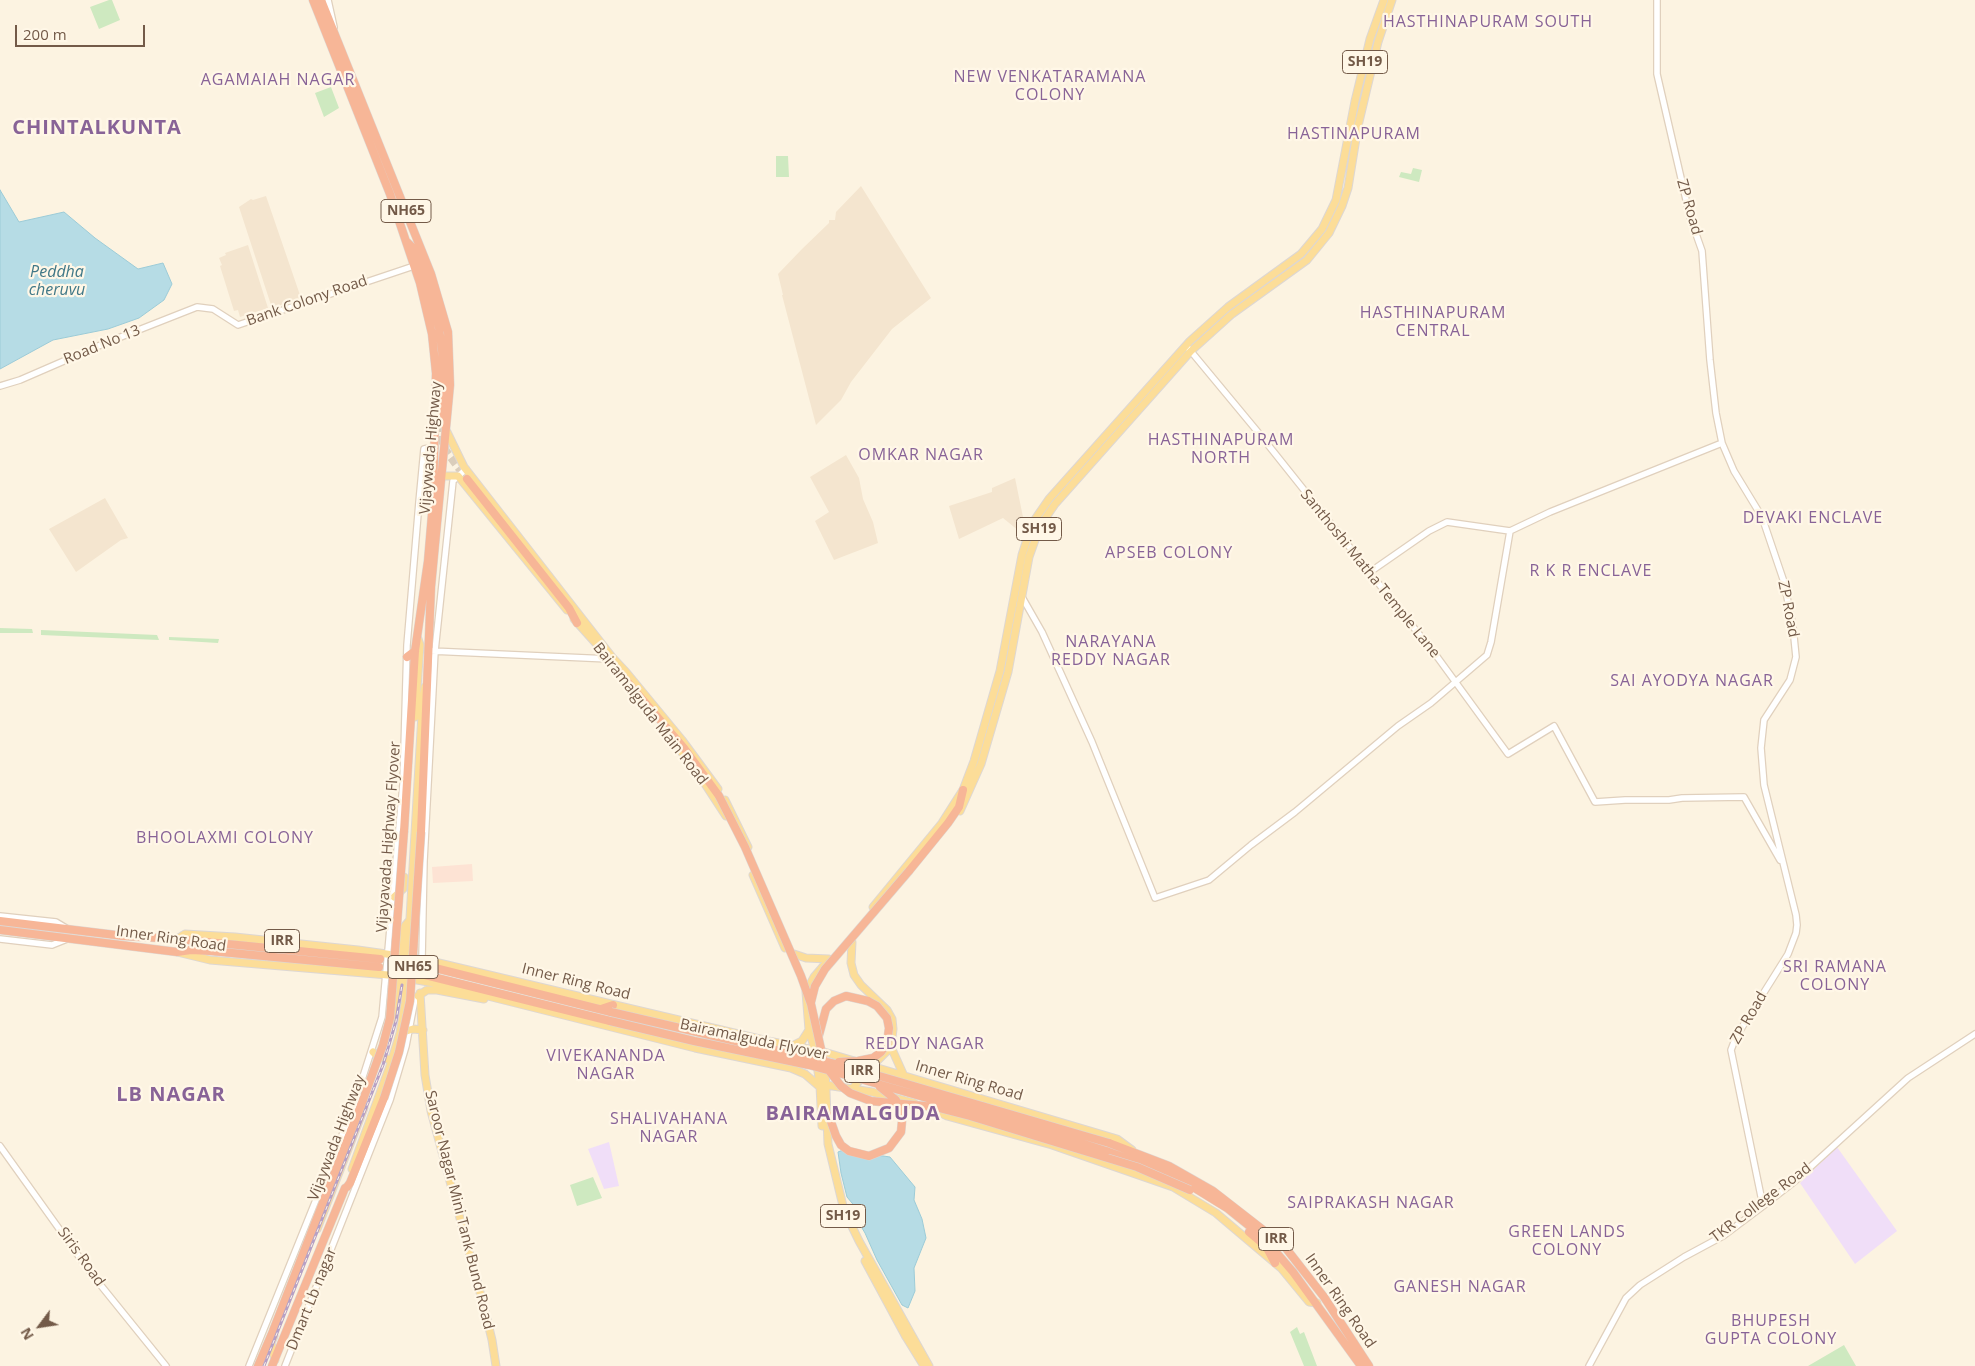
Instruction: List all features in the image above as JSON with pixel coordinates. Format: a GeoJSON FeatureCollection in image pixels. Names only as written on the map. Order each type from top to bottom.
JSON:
{"type":"FeatureCollection","features":[{"type":"Feature","properties":{"kind":"highway","name":"Vijaywada Highway"},"geometry":{"type":"LineString","coordinates":[[314,0],[382,163],[432,274],[446,325],[451,369],[432,587],[432,651],[428,676]]}},
{"type":"Feature","properties":{"kind":"highway","name":"Vijaywada Highway"},"geometry":{"type":"LineString","coordinates":[[321,0],[382,163],[414,266],[432,334],[436,373],[435,451],[430,542],[415,651]]}},
{"type":"Feature","properties":{"kind":"highway"},"geometry":{"type":"LineString","coordinates":[[406,240],[417,255],[427,281],[439,328],[443,376],[442,424]]}},
{"type":"Feature","properties":{"kind":"highway"},"geometry":{"type":"LineString","coordinates":[[467,479],[569,608],[577,623]]}},
{"type":"Feature","properties":{"kind":"highway"},"geometry":{"type":"LineString","coordinates":[[407,658],[415,651]]}},
{"type":"Feature","properties":{"kind":"highway","name":"Vijayavada Highway Flyover"},"geometry":{"type":"LineString","coordinates":[[326,1194],[383,1045],[390,1018],[415,651]]}},
{"type":"Feature","properties":{"kind":"highway"},"geometry":{"type":"LineString","coordinates":[[620,673],[684,748],[719,796],[745,847],[810,995],[820,1048],[827,1068],[841,1086],[850,1093],[871,1100],[935,1107],[1137,1166],[1190,1190],[1230,1216],[1278,1260]]}},
{"type":"Feature","properties":{"kind":"highway","name":"Vijayavada Highway Flyover"},"geometry":{"type":"LineString","coordinates":[[345,1188],[350,1182],[384,1098],[399,1052],[410,1001],[421,832],[428,676]]}},
{"type":"Feature","properties":{"kind":"highway"},"geometry":{"type":"LineString","coordinates":[[810,995],[825,969],[948,823],[958,807],[963,790]]}},
{"type":"Feature","properties":{"kind":"highway","name":"IRR"},"geometry":{"type":"LineString","coordinates":[[0,922],[68,929]]}},
{"type":"Feature","properties":{"kind":"highway","name":"Inner Ring Road"},"geometry":{"type":"LineString","coordinates":[[68,929],[124,936],[177,939]]}},
{"type":"Feature","properties":{"kind":"highway","name":"IRR"},"geometry":{"type":"LineString","coordinates":[[0,930],[70,939]]}},
{"type":"Feature","properties":{"kind":"highway"},"geometry":{"type":"LineString","coordinates":[[102,943],[103,934]]}},
{"type":"Feature","properties":{"kind":"highway"},"geometry":{"type":"LineString","coordinates":[[123,946],[124,936]]}},
{"type":"Feature","properties":{"kind":"highway","name":"Inner Ring Road"},"geometry":{"type":"LineString","coordinates":[[70,939],[177,952]]}},
{"type":"Feature","properties":{"kind":"highway","name":"IRR"},"geometry":{"type":"LineString","coordinates":[[177,939],[380,963],[190,950],[177,952]]}},
{"type":"Feature","properties":{"kind":"highway","name":"IRR"},"geometry":{"type":"LineString","coordinates":[[427,966],[562,1000]]}},
{"type":"Feature","properties":{"kind":"highway","name":"IRR"},"geometry":{"type":"LineString","coordinates":[[425,975],[535,1006]]}},
{"type":"Feature","properties":{"kind":"highway"},"geometry":{"type":"LineString","coordinates":[[550,990],[562,1000]]}},
{"type":"Feature","properties":{"kind":"highway"},"geometry":{"type":"LineString","coordinates":[[819,1035],[826,1009],[834,1001],[846,996],[878,1006],[887,1018],[889,1033],[885,1047],[877,1055],[867,1060],[829,1062]]}},
{"type":"Feature","properties":{"kind":"highway","name":"Inner Ring Road"},"geometry":{"type":"LineString","coordinates":[[562,1000],[601,1009]]}},
{"type":"Feature","properties":{"kind":"highway","name":"Inner Ring Road"},"geometry":{"type":"LineString","coordinates":[[535,1006],[598,1018]]}},
{"type":"Feature","properties":{"kind":"highway","name":"Bairamalguda Flyover"},"geometry":{"type":"LineString","coordinates":[[601,1009],[612,1008],[729,1040],[829,1062],[1109,1143],[1172,1174],[1221,1203],[1264,1238],[1278,1260]]}},
{"type":"Feature","properties":{"kind":"highway","name":"Bairamalguda Flyover"},"geometry":{"type":"LineString","coordinates":[[598,1018],[607,1023],[809,1065],[1053,1134],[1106,1151],[1136,1157]]}},
{"type":"Feature","properties":{"kind":"highway"},"geometry":{"type":"LineString","coordinates":[[828,1112],[836,1136],[849,1151],[869,1156],[889,1148],[901,1132],[902,1121],[900,1111],[896,1100],[872,1082]]}},
{"type":"Feature","properties":{"kind":"highway"},"geometry":{"type":"LineString","coordinates":[[1131,1172],[1136,1157]]}},
{"type":"Feature","properties":{"kind":"highway","name":"Inner Ring Road"},"geometry":{"type":"LineString","coordinates":[[1136,1157],[1169,1166],[1213,1192],[1286,1247],[1324,1297],[1365,1365]]}},
{"type":"Feature","properties":{"kind":"highway"},"geometry":{"type":"LineString","coordinates":[[323,1182],[326,1194]]}},
{"type":"Feature","properties":{"kind":"highway","name":"Vijaywada Highway"},"geometry":{"type":"LineString","coordinates":[[272,1364],[345,1188]]}},
{"type":"Feature","properties":{"kind":"highway","name":"Vijaywada Highway"},"geometry":{"type":"LineString","coordinates":[[258,1366],[326,1194]]}},
{"type":"Feature","properties":{"kind":"highway","name":"Inner Ring Road"},"geometry":{"type":"LineString","coordinates":[[1278,1260],[1365,1365]]}},
{"type":"Feature","properties":{"kind":"highway"},"geometry":{"type":"LineString","coordinates":[[264,1352],[272,1364]]}},
{"type":"Feature","properties":{"kind":"main road","name":"SH19"},"geometry":{"type":"LineString","coordinates":[[832,1173],[826,1134],[828,1112],[809,1030],[810,995],[829,959],[931,837],[963,790],[974,760],[1000,671],[1022,555],[1032,524],[1048,500],[1228,307],[1301,254],[1322,229],[1336,200],[1355,101],[1370,39],[1384,0]]}},
{"type":"Feature","properties":{"kind":"main road","name":"SH19"},"geometry":{"type":"LineString","coordinates":[[810,995],[820,979],[954,821],[967,797],[981,764],[1008,672],[1030,552],[1044,519],[1188,349],[1232,314],[1307,260],[1331,229],[1348,188],[1358,126],[1378,42],[1392,0]]}},
{"type":"Feature","properties":{"kind":"main road"},"geometry":{"type":"LineString","coordinates":[[447,432],[457,455],[466,469],[612,657],[682,740],[721,794],[794,954],[810,995]]}},
{"type":"Feature","properties":{"kind":"main road"},"geometry":{"type":"LineString","coordinates":[[443,476],[458,476]]}},
{"type":"Feature","properties":{"kind":"main road","name":"Bairamalguda Main Road"},"geometry":{"type":"LineString","coordinates":[[458,476],[620,673],[700,776],[744,843],[780,937],[810,995],[824,1052]]}},
{"type":"Feature","properties":{"kind":"main road","name":"Vijaywada Highway"},"geometry":{"type":"LineString","coordinates":[[394,897],[404,890],[420,645],[418,639]]}},
{"type":"Feature","properties":{"kind":"main road","name":"Vijaywada Highway"},"geometry":{"type":"LineString","coordinates":[[345,1188],[392,1060],[400,1033],[405,1003],[405,956],[410,920],[423,697],[428,676]]}},
{"type":"Feature","properties":{"kind":"main road"},"geometry":{"type":"LineString","coordinates":[[411,893],[423,903]]}},
{"type":"Feature","properties":{"kind":"main road"},"geometry":{"type":"LineString","coordinates":[[391,932],[422,933]]}},
{"type":"Feature","properties":{"kind":"main road","name":"Inner Ring Road"},"geometry":{"type":"LineString","coordinates":[[177,939],[185,934],[235,937],[422,959],[550,990],[612,1008],[824,1052],[1117,1139],[1136,1157]]}},
{"type":"Feature","properties":{"kind":"main road"},"geometry":{"type":"LineString","coordinates":[[852,942],[851,963],[854,975],[887,1010],[892,1019],[893,1040],[890,1048],[852,1089]]}},
{"type":"Feature","properties":{"kind":"main road","name":"Inner Ring Road"},"geometry":{"type":"LineString","coordinates":[[177,952],[187,956],[210,960],[388,975],[440,984],[535,1006],[573,1018],[607,1023],[695,1048],[790,1068],[805,1074],[823,1086],[852,1089],[929,1107],[946,1116],[1052,1145],[1173,1187],[1216,1213],[1278,1260]]}},
{"type":"Feature","properties":{"kind":"main road"},"geometry":{"type":"LineString","coordinates":[[794,954],[806,958],[829,959]]}},
{"type":"Feature","properties":{"kind":"main road","name":"Vijaywada Highway"},"geometry":{"type":"LineString","coordinates":[[272,1364],[271,1342],[351,1144],[382,1056],[404,978]]}},
{"type":"Feature","properties":{"kind":"main road"},"geometry":{"type":"LineString","coordinates":[[405,1003],[427,990],[436,990],[525,1009],[535,1006]]}},
{"type":"Feature","properties":{"kind":"main road","name":"Saroor Nagar Mini Tank Bund Road"},"geometry":{"type":"LineString","coordinates":[[417,996],[423,1030],[425,1075],[431,1111],[484,1307],[496,1366]]}},
{"type":"Feature","properties":{"kind":"main road"},"geometry":{"type":"LineString","coordinates":[[401,1022],[410,1028],[423,1030]]}},
{"type":"Feature","properties":{"kind":"main road"},"geometry":{"type":"LineString","coordinates":[[400,1033],[410,1028]]}},
{"type":"Feature","properties":{"kind":"main road"},"geometry":{"type":"LineString","coordinates":[[790,1068],[796,1061],[797,1052],[794,1045],[802,1041],[809,1030]]}},
{"type":"Feature","properties":{"kind":"main road"},"geometry":{"type":"LineString","coordinates":[[395,1048],[405,1051]]}},
{"type":"Feature","properties":{"kind":"main road"},"geometry":{"type":"LineString","coordinates":[[890,1048],[904,1076]]}},
{"type":"Feature","properties":{"kind":"main road"},"geometry":{"type":"LineString","coordinates":[[373,1052],[375,1056],[382,1056],[392,1060]]}},
{"type":"Feature","properties":{"kind":"main road","name":"SH19"},"geometry":{"type":"LineString","coordinates":[[824,1052],[822,1134],[832,1173],[849,1222],[924,1366]]}},
{"type":"Feature","properties":{"kind":"main road"},"geometry":{"type":"LineString","coordinates":[[929,1107],[936,1085]]}},
{"type":"Feature","properties":{"kind":"main road","name":"SH19"},"geometry":{"type":"LineString","coordinates":[[889,1298],[929,1366]]}},
{"type":"Feature","properties":{"kind":"street"},"geometry":{"type":"LineString","coordinates":[[328,0],[336,36]]}},
{"type":"Feature","properties":{"kind":"street","name":"ZP Road"},"geometry":{"type":"LineString","coordinates":[[1657,0],[1657,74],[1690,217],[1702,251],[1710,360],[1716,413],[1722,443],[1749,500],[1762,518],[1784,582],[1793,628],[1796,657],[1794,670],[1785,688],[1764,720],[1762,733],[1764,785],[1797,925],[1796,934],[1788,954],[1736,1037],[1731,1050],[1763,1206]]}},
{"type":"Feature","properties":{"kind":"street","name":"Bank Colony Road"},"geometry":{"type":"LineString","coordinates":[[204,306],[222,313],[238,325],[414,266]]}},
{"type":"Feature","properties":{"kind":"street","name":"Road No 13"},"geometry":{"type":"LineString","coordinates":[[0,386],[20,380],[103,344],[204,306]]}},
{"type":"Feature","properties":{"kind":"street","name":"Santhoshi Matha Temple Lane"},"geometry":{"type":"LineString","coordinates":[[1188,349],[1370,572],[1508,754],[1554,726],[1595,802],[1744,797],[1784,866]]}},
{"type":"Feature","properties":{"kind":"street"},"geometry":{"type":"LineString","coordinates":[[1370,572],[1429,531],[1448,522],[1510,531],[1550,512],[1722,443]]}},
{"type":"Feature","properties":{"kind":"street"},"geometry":{"type":"LineString","coordinates":[[249,1366],[353,1108],[373,1052],[382,1017],[388,975],[388,954],[403,784],[407,658],[424,449],[435,451]]}},
{"type":"Feature","properties":{"kind":"street"},"geometry":{"type":"LineString","coordinates":[[422,959],[432,651],[453,482],[466,469]]}},
{"type":"Feature","properties":{"kind":"street"},"geometry":{"type":"LineString","coordinates":[[1022,597],[1042,632],[1090,738],[1156,898],[1209,880],[1487,655],[1510,531]]}},
{"type":"Feature","properties":{"kind":"street"},"geometry":{"type":"LineString","coordinates":[[432,651],[609,659]]}},
{"type":"Feature","properties":{"kind":"street"},"geometry":{"type":"LineString","coordinates":[[0,916],[56,922],[68,929]]}},
{"type":"Feature","properties":{"kind":"street"},"geometry":{"type":"LineString","coordinates":[[0,939],[52,945],[70,939]]}},
{"type":"Feature","properties":{"kind":"street","name":"Dmart Lb nagar"},"geometry":{"type":"LineString","coordinates":[[286,1366],[390,1100],[405,1051],[417,996]]}},
{"type":"Feature","properties":{"kind":"street","name":"TKR College Road"},"geometry":{"type":"LineString","coordinates":[[1589,1366],[1626,1298],[1640,1285],[1684,1257],[1723,1236],[1795,1181],[1908,1078],[1975,1034]]}},
{"type":"Feature","properties":{"kind":"street","name":"Siris Road"},"geometry":{"type":"LineString","coordinates":[[0,1146],[90,1272],[166,1366]]}},
{"type":"Feature","properties":{"kind":"shaded area"},"geometry":{"type":"Polygon","coordinates":[[[861,186],[931,298],[892,329],[851,382],[841,400],[816,425],[778,274],[829,223],[829,220],[835,220],[836,212],[861,186]]]}},
{"type":"Feature","properties":{"kind":"shaded area"},"geometry":{"type":"Polygon","coordinates":[[[266,196],[301,298],[272,308],[239,207],[251,199],[266,196]]]}},
{"type":"Feature","properties":{"kind":"shaded area"},"geometry":{"type":"Polygon","coordinates":[[[248,245],[268,308],[240,317],[238,310],[234,311],[219,258],[226,255],[225,253],[248,245]]]}},
{"type":"Feature","properties":{"kind":"shaded area"},"geometry":{"type":"Polygon","coordinates":[[[846,455],[859,478],[863,499],[873,522],[878,543],[834,560],[815,521],[829,512],[810,477],[846,455]]]}},
{"type":"Feature","properties":{"kind":"shaded area"},"geometry":{"type":"Polygon","coordinates":[[[1015,478],[1023,517],[1026,522],[1019,531],[1003,518],[959,539],[949,506],[992,492],[992,488],[1015,478]]]}},
{"type":"Feature","properties":{"kind":"shaded area"},"geometry":{"type":"Polygon","coordinates":[[[105,498],[128,538],[121,540],[76,572],[49,529],[105,498]]]}},
{"type":"Feature","properties":{"kind":"shaded area"},"geometry":{"type":"Polygon","coordinates":[[[472,864],[473,881],[433,883],[432,867],[472,864]]]}},
{"type":"Feature","properties":{"kind":"shaded area"},"geometry":{"type":"Polygon","coordinates":[[[609,1142],[619,1186],[604,1189],[588,1149],[609,1142]]]}},
{"type":"Feature","properties":{"kind":"shaded area"},"geometry":{"type":"Polygon","coordinates":[[[1837,1147],[1897,1231],[1855,1264],[1800,1183],[1837,1147]]]}},
{"type":"Feature","properties":{"kind":"green space"},"geometry":{"type":"Polygon","coordinates":[[[112,0],[120,20],[99,29],[90,7],[112,0]]]}},
{"type":"Feature","properties":{"kind":"green space"},"geometry":{"type":"Polygon","coordinates":[[[331,87],[339,108],[324,117],[315,93],[331,87]]]}},
{"type":"Feature","properties":{"kind":"green space"},"geometry":{"type":"Polygon","coordinates":[[[776,156],[788,156],[789,177],[776,177],[776,156]]]}},
{"type":"Feature","properties":{"kind":"green space"},"geometry":{"type":"Polygon","coordinates":[[[1413,168],[1422,170],[1419,182],[1399,177],[1401,172],[1411,174],[1413,168]]]}},
{"type":"Feature","properties":{"kind":"green space"},"geometry":{"type":"Polygon","coordinates":[[[0,628],[32,629],[33,633],[0,633],[0,628]]]}},
{"type":"Feature","properties":{"kind":"green space"},"geometry":{"type":"Polygon","coordinates":[[[41,630],[157,635],[159,640],[41,635],[41,630]]]}},
{"type":"Feature","properties":{"kind":"green space"},"geometry":{"type":"Polygon","coordinates":[[[169,637],[219,639],[218,643],[169,640],[169,637]]]}},
{"type":"Feature","properties":{"kind":"green space"},"geometry":{"type":"Polygon","coordinates":[[[593,1177],[602,1198],[577,1206],[570,1185],[593,1177]]]}},
{"type":"Feature","properties":{"kind":"green space"},"geometry":{"type":"Polygon","coordinates":[[[1297,1327],[1300,1334],[1304,1332],[1317,1366],[1304,1366],[1290,1332],[1297,1327]]]}},
{"type":"Feature","properties":{"kind":"green space"},"geometry":{"type":"Polygon","coordinates":[[[1844,1345],[1856,1366],[1808,1366],[1844,1345]]]}},
{"type":"Feature","properties":{"kind":"water","name":"Peddha cheruvu"},"geometry":{"type":"Polygon","coordinates":[[[0,190],[19,222],[64,212],[95,238],[138,269],[163,263],[172,284],[164,300],[139,318],[108,329],[53,340],[0,369],[0,190]]]}},
{"type":"Feature","properties":{"kind":"water"},"geometry":{"type":"Polygon","coordinates":[[[843,1150],[890,1157],[915,1187],[914,1200],[922,1219],[926,1238],[914,1268],[915,1291],[908,1308],[902,1305],[877,1260],[857,1218],[857,1209],[847,1197],[838,1152],[843,1150]]]}},
{"type":"Feature","properties":{"kind":"tunnel"},"geometry":{"type":"LineString","coordinates":[[442,424],[442,440],[446,451],[467,479]]}},
{"type":"Feature","properties":{"kind":"tunnel"},"geometry":{"type":"LineString","coordinates":[[406,963],[427,966]]}},
{"type":"Feature","properties":{"kind":"railway"},"geometry":{"type":"LineString","coordinates":[[264,1366],[383,1065],[396,1021],[402,985]]}},
{"type":"Feature","properties":{"kind":"district","name":"HASTHINAPURAM SOUTH"},"geometry":{"type":"Point","coordinates":[1488,22]}},
{"type":"Feature","properties":{"kind":"district","name":"AGAMAIAH NAGAR"},"geometry":{"type":"Point","coordinates":[278,80]}},
{"type":"Feature","properties":{"kind":"district","name":"NEW VENKATARAMANA COLONY"},"geometry":{"type":"Point","coordinates":[1050,86]}},
{"type":"Feature","properties":{"kind":"district","name":"CHINTALKUNTA"},"geometry":{"type":"Point","coordinates":[97,128]}},
{"type":"Feature","properties":{"kind":"district","name":"HASTINAPURAM"},"geometry":{"type":"Point","coordinates":[1354,134]}},
{"type":"Feature","properties":{"kind":"district","name":"HASTHINAPURAM CENTRAL"},"geometry":{"type":"Point","coordinates":[1433,322]}},
{"type":"Feature","properties":{"kind":"district","name":"HASTHINAPURAM NORTH"},"geometry":{"type":"Point","coordinates":[1221,449]}},
{"type":"Feature","properties":{"kind":"district","name":"OMKAR NAGAR"},"geometry":{"type":"Point","coordinates":[921,455]}},
{"type":"Feature","properties":{"kind":"district","name":"DEVAKI ENCLAVE"},"geometry":{"type":"Point","coordinates":[1813,518]}},
{"type":"Feature","properties":{"kind":"district","name":"APSEB COLONY"},"geometry":{"type":"Point","coordinates":[1169,553]}},
{"type":"Feature","properties":{"kind":"district","name":"R K R ENCLAVE"},"geometry":{"type":"Point","coordinates":[1591,571]}},
{"type":"Feature","properties":{"kind":"district","name":"NARAYANA REDDY NAGAR"},"geometry":{"type":"Point","coordinates":[1111,651]}},
{"type":"Feature","properties":{"kind":"district","name":"SAI AYODYA NAGAR"},"geometry":{"type":"Point","coordinates":[1692,681]}},
{"type":"Feature","properties":{"kind":"district","name":"BHOOLAXMI COLONY"},"geometry":{"type":"Point","coordinates":[225,838]}},
{"type":"Feature","properties":{"kind":"district","name":"SRI RAMANA COLONY"},"geometry":{"type":"Point","coordinates":[1835,976]}},
{"type":"Feature","properties":{"kind":"district","name":"REDDY NAGAR"},"geometry":{"type":"Point","coordinates":[925,1044]}},
{"type":"Feature","properties":{"kind":"district","name":"VIVEKANANDA NAGAR"},"geometry":{"type":"Point","coordinates":[606,1065]}},
{"type":"Feature","properties":{"kind":"district","name":"LB NAGAR"},"geometry":{"type":"Point","coordinates":[171,1095]}},
{"type":"Feature","properties":{"kind":"district","name":"BAIRAMALGUDA"},"geometry":{"type":"Point","coordinates":[853,1114]}},
{"type":"Feature","properties":{"kind":"district","name":"SHALIVAHANA NAGAR"},"geometry":{"type":"Point","coordinates":[669,1128]}},
{"type":"Feature","properties":{"kind":"district","name":"SAIPRAKASH NAGAR"},"geometry":{"type":"Point","coordinates":[1371,1203]}},
{"type":"Feature","properties":{"kind":"district","name":"GREEN LANDS COLONY"},"geometry":{"type":"Point","coordinates":[1567,1241]}},
{"type":"Feature","properties":{"kind":"district","name":"GANESH NAGAR"},"geometry":{"type":"Point","coordinates":[1460,1287]}},
{"type":"Feature","properties":{"kind":"district","name":"BHUPESH GUPTA COLONY"},"geometry":{"type":"Point","coordinates":[1771,1330]}}]}
